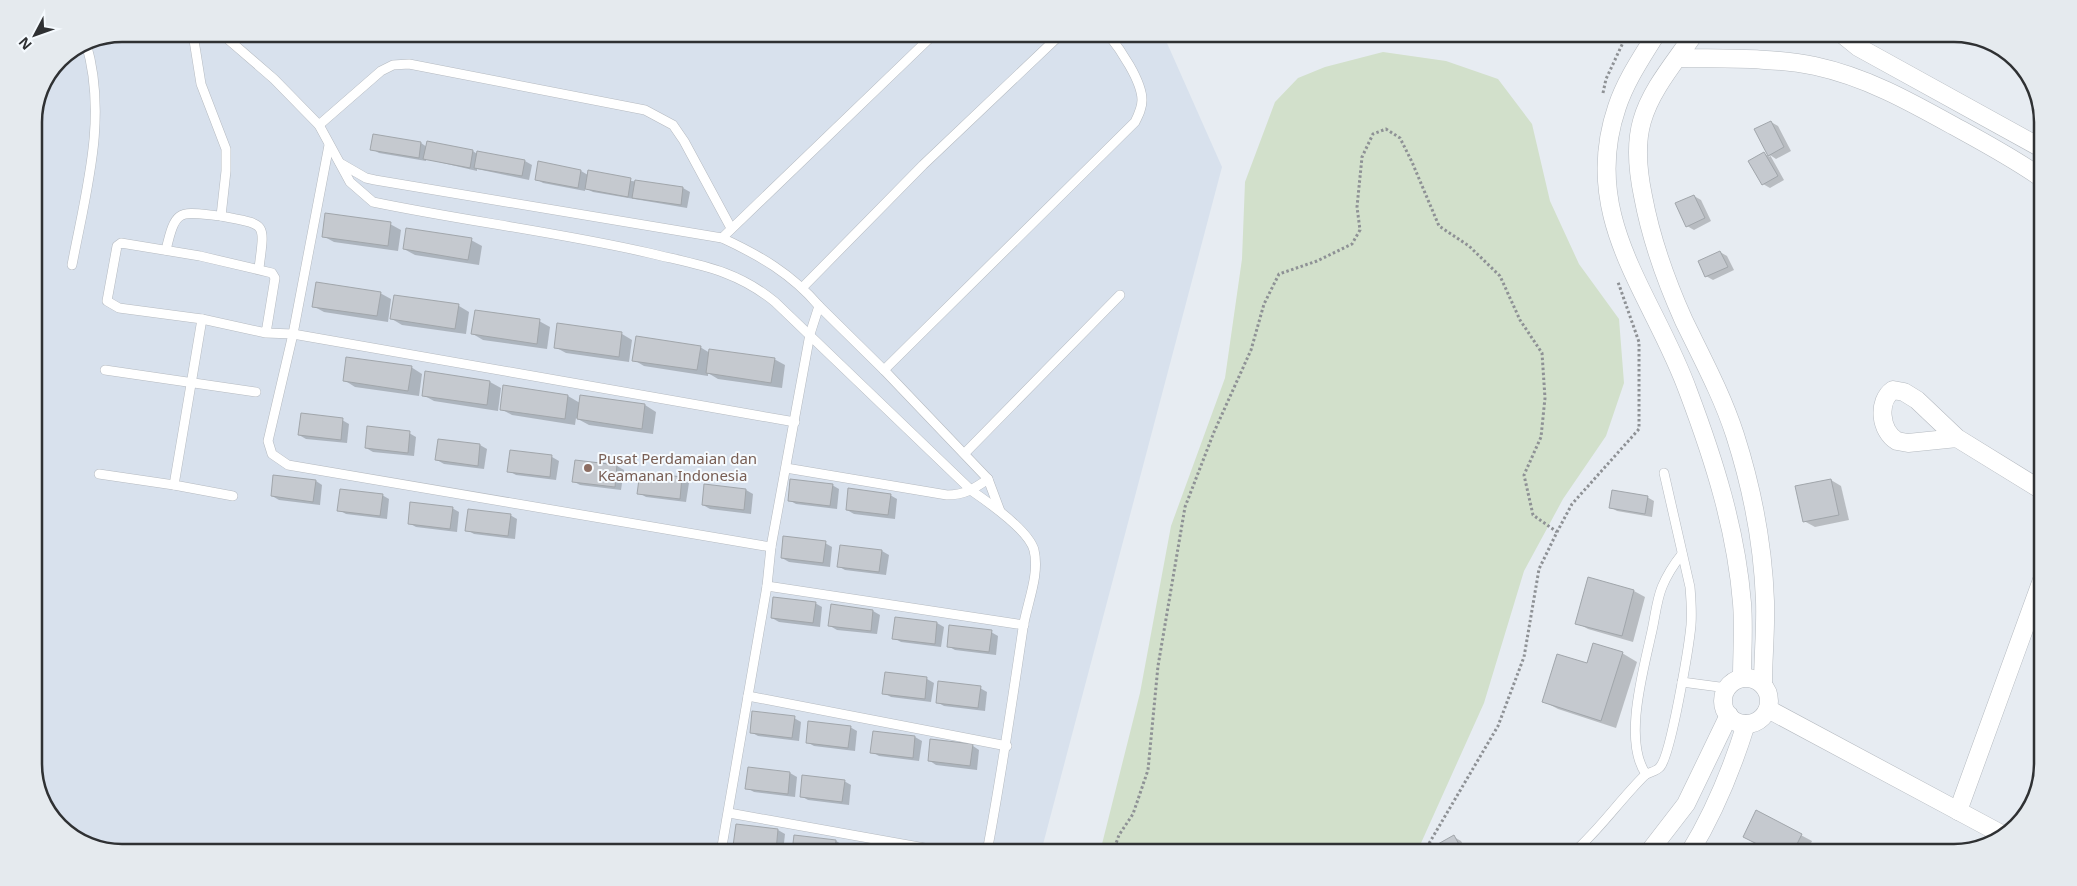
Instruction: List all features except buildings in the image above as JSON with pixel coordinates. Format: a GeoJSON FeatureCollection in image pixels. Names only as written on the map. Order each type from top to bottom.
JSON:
{"type":"FeatureCollection","features":[{"type":"Feature","properties":{"kind":"street"},"geometry":{"type":"LineString","coordinates":[[1651,42],[1629,79],[1617,107],[1606,153],[1608,191],[1614,225],[1626,259],[1688,389],[1718,478],[1729,518],[1742,603],[1742,678]]}},
{"type":"Feature","properties":{"kind":"street"},"geometry":{"type":"LineString","coordinates":[[1689,42],[1653,94],[1642,121],[1638,156],[1641,184],[1647,216],[1661,264],[1734,433],[1748,478],[1761,544],[1765,602],[1763,684],[1768,693],[1768,709],[1760,720],[1746,724],[1737,722],[1729,715],[1724,702],[1727,688],[1742,678],[1753,679],[1763,684]]}},
{"type":"Feature","properties":{"kind":"street"},"geometry":{"type":"LineString","coordinates":[[1852,42],[2034,144]]}},
{"type":"Feature","properties":{"kind":"street"},"geometry":{"type":"LineString","coordinates":[[1678,58],[1774,60],[1814,66],[1855,77],[1903,98],[2005,154],[2034,173]]}},
{"type":"Feature","properties":{"kind":"street"},"geometry":{"type":"LineString","coordinates":[[1957,438],[2034,485]]}},
{"type":"Feature","properties":{"kind":"street"},"geometry":{"type":"LineString","coordinates":[[1958,811],[2018,652],[2034,604]]}},
{"type":"Feature","properties":{"kind":"street"},"geometry":{"type":"LineString","coordinates":[[1768,709],[1994,833]]}},
{"type":"Feature","properties":{"kind":"street"},"geometry":{"type":"LineString","coordinates":[[1655,844],[1686,804],[1729,715]]}},
{"type":"Feature","properties":{"kind":"street"},"geometry":{"type":"LineString","coordinates":[[1694,844],[1719,800],[1746,724]]}},
{"type":"Feature","properties":{"kind":"lane"},"geometry":{"type":"LineString","coordinates":[[194,42],[201,84],[226,149],[226,171],[221,216]]}},
{"type":"Feature","properties":{"kind":"lane"},"geometry":{"type":"LineString","coordinates":[[231,42],[274,79],[319,125],[350,182],[372,202],[604,243],[726,272],[763,291],[972,491],[1000,511],[1034,548],[1035,571],[1024,626],[1007,746],[989,844]]}},
{"type":"Feature","properties":{"kind":"lane"},"geometry":{"type":"LineString","coordinates":[[722,238],[926,42]]}},
{"type":"Feature","properties":{"kind":"lane"},"geometry":{"type":"LineString","coordinates":[[803,287],[923,165],[1053,42]]}},
{"type":"Feature","properties":{"kind":"lane"},"geometry":{"type":"LineString","coordinates":[[884,370],[1135,122],[1141,110],[1142,98],[1121,51],[1114,42]]}},
{"type":"Feature","properties":{"kind":"lane"},"geometry":{"type":"LineString","coordinates":[[72,265],[92,164],[96,121],[93,78],[88,51]]}},
{"type":"Feature","properties":{"kind":"lane"},"geometry":{"type":"LineString","coordinates":[[319,125],[381,71],[393,65],[410,64],[645,110],[673,126],[684,141],[731,228]]}},
{"type":"Feature","properties":{"kind":"lane"},"geometry":{"type":"LineString","coordinates":[[329,145],[293,334],[268,441],[272,454],[288,465],[771,547]]}},
{"type":"Feature","properties":{"kind":"lane"},"geometry":{"type":"LineString","coordinates":[[338,161],[366,178],[722,238],[764,258],[803,287],[819,306],[965,453],[988,479],[1000,511]]}},
{"type":"Feature","properties":{"kind":"lane"},"geometry":{"type":"LineString","coordinates":[[166,250],[172,224],[179,215],[186,213],[221,216],[254,222],[261,228],[264,234],[258,268]]}},
{"type":"Feature","properties":{"kind":"lane"},"geometry":{"type":"LineString","coordinates":[[266,333],[275,278],[272,272],[166,250],[121,243],[117,246],[107,301],[119,308],[202,320],[266,333],[293,334],[795,422]]}},
{"type":"Feature","properties":{"kind":"lane"},"geometry":{"type":"LineString","coordinates":[[965,453],[1120,295]]}},
{"type":"Feature","properties":{"kind":"lane"},"geometry":{"type":"LineString","coordinates":[[723,844],[767,586],[771,547],[810,334],[819,306]]}},
{"type":"Feature","properties":{"kind":"lane"},"geometry":{"type":"LineString","coordinates":[[174,485],[202,320]]}},
{"type":"Feature","properties":{"kind":"lane"},"geometry":{"type":"LineString","coordinates":[[105,370],[256,392]]}},
{"type":"Feature","properties":{"kind":"lane"},"geometry":{"type":"LineString","coordinates":[[786,468],[947,495],[958,495],[972,491],[988,479]]}},
{"type":"Feature","properties":{"kind":"lane"},"geometry":{"type":"LineString","coordinates":[[1582,844],[1603,824],[1646,774],[1660,767],[1667,755],[1682,682],[1691,625],[1692,602],[1664,473]]}},
{"type":"Feature","properties":{"kind":"lane"},"geometry":{"type":"LineString","coordinates":[[99,474],[233,496]]}},
{"type":"Feature","properties":{"kind":"lane"},"geometry":{"type":"LineString","coordinates":[[1646,774],[1640,765],[1638,755],[1637,702],[1658,599],[1669,573],[1682,554]]}},
{"type":"Feature","properties":{"kind":"lane"},"geometry":{"type":"LineString","coordinates":[[767,586],[1024,626]]}},
{"type":"Feature","properties":{"kind":"lane"},"geometry":{"type":"LineString","coordinates":[[1682,682],[1727,688]]}},
{"type":"Feature","properties":{"kind":"lane"},"geometry":{"type":"LineString","coordinates":[[748,696],[1007,746]]}},
{"type":"Feature","properties":{"kind":"lane"},"geometry":{"type":"LineString","coordinates":[[729,813],[902,844]]}},
{"type":"Feature","properties":{"kind":"path"},"geometry":{"type":"LineString","coordinates":[[1602,97],[1606,79],[1623,42]]}},
{"type":"Feature","properties":{"kind":"path"},"geometry":{"type":"LineString","coordinates":[[1116,844],[1119,835],[1133,814],[1148,770],[1158,666],[1186,507],[1214,432],[1251,350],[1264,304],[1279,274],[1317,261],[1352,244],[1360,230],[1357,207],[1362,157],[1373,134],[1386,129],[1400,138],[1439,226],[1469,246],[1500,276],[1520,320],[1542,353],[1545,398],[1541,437],[1524,475],[1533,515],[1557,532]]}},
{"type":"Feature","properties":{"kind":"path"},"geometry":{"type":"LineString","coordinates":[[1429,844],[1498,726],[1524,657],[1539,569],[1557,532],[1572,504],[1639,429],[1639,342],[1617,280]]}},
{"type":"Feature","properties":{"kind":"shaded area","name":"Pusat Perdamaian dan Keamanan Indonesia"},"geometry":{"type":"Polygon","coordinates":[[[123,42],[1167,42],[1222,167],[1043,844],[123,844],[107,842],[83,833],[59,812],[47,789],[43,769],[43,117],[49,92],[56,78],[78,56],[107,44],[123,42]]]}},
{"type":"Feature","properties":{"kind":"green space"},"geometry":{"type":"Polygon","coordinates":[[[1383,52],[1446,61],[1498,79],[1532,124],[1550,201],[1579,264],[1619,319],[1624,383],[1606,436],[1563,499],[1524,571],[1484,703],[1421,844],[1102,844],[1140,693],[1171,526],[1225,378],[1242,259],[1245,182],[1275,102],[1298,78],[1325,67],[1383,52]]]}},
{"type":"Feature","properties":{"kind":"place","name":"Pusat Perdamaian dan Keamanan Indonesia"},"geometry":{"type":"Point","coordinates":[588,468]}}]}
